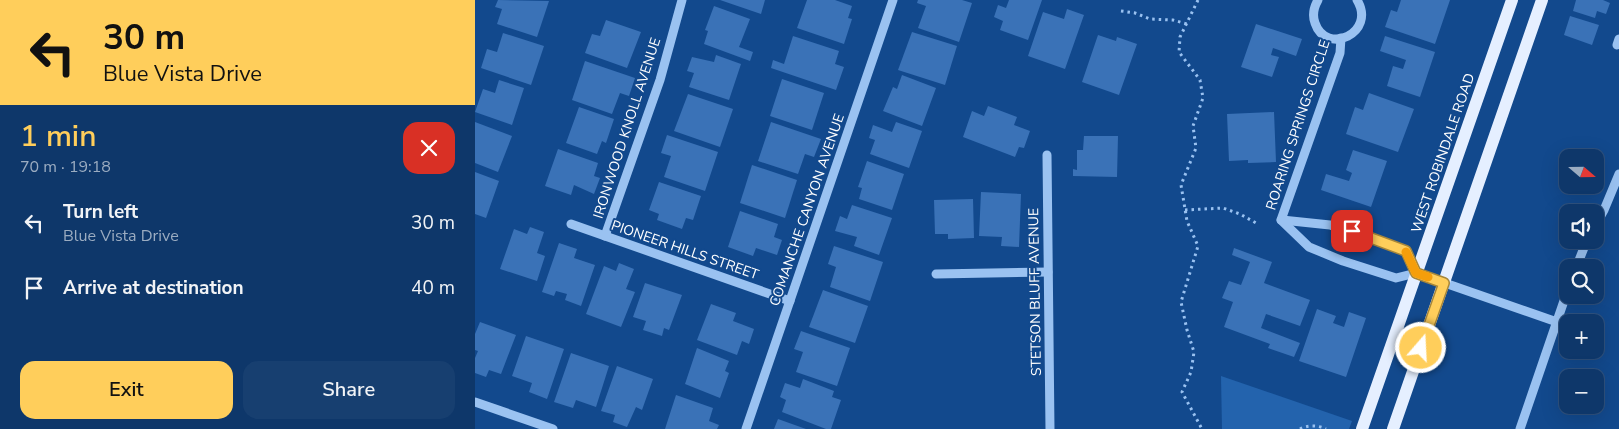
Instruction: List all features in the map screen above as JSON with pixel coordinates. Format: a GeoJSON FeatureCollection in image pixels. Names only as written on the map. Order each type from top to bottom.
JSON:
{"type":"FeatureCollection","features":[{"type":"Feature","properties":{"kind":"main road","name":"WEST ROBINDALE ROAD"},"geometry":{"type":"LineString","coordinates":[[1362,429],[1512,0]]}},
{"type":"Feature","properties":{"kind":"main road"},"geometry":{"type":"LineString","coordinates":[[1393,429],[1541,0]]}},
{"type":"Feature","properties":{"kind":"street","name":"IRONWOOD KNOLL AVENUE"},"geometry":{"type":"LineString","coordinates":[[605,236],[660,80],[681,0]]}},
{"type":"Feature","properties":{"kind":"street","name":"COMANCHE CANYON AVENUE"},"geometry":{"type":"LineString","coordinates":[[746,429],[893,0]]}},
{"type":"Feature","properties":{"kind":"street","name":"ROARING SPRINGS CIRCLE"},"geometry":{"type":"LineString","coordinates":[[1318,0],[1313,12],[1314,20],[1322,34],[1330,38],[1341,38],[1353,34],[1358,28],[1362,13],[1357,0]]}},
{"type":"Feature","properties":{"kind":"street","name":"ROARING SPRINGS CIRCLE"},"geometry":{"type":"LineString","coordinates":[[1281,220],[1339,53],[1341,38]]}},
{"type":"Feature","properties":{"kind":"street","name":"STETSON BLUFF AVENUE"},"geometry":{"type":"LineString","coordinates":[[1047,155],[1049,429]]}},
{"type":"Feature","properties":{"kind":"street"},"geometry":{"type":"LineString","coordinates":[[1604,210],[1619,174]]}},
{"type":"Feature","properties":{"kind":"street"},"geometry":{"type":"LineString","coordinates":[[1281,220],[1309,247],[1343,261],[1396,278],[1416,273],[1557,322]]}},
{"type":"Feature","properties":{"kind":"street"},"geometry":{"type":"LineString","coordinates":[[1281,220],[1330,225],[1406,251],[1416,273]]}},
{"type":"Feature","properties":{"kind":"street","name":"PIONEER HILLS STREET"},"geometry":{"type":"LineString","coordinates":[[571,224],[790,301]]}},
{"type":"Feature","properties":{"kind":"street"},"geometry":{"type":"LineString","coordinates":[[936,274],[1048,272]]}},
{"type":"Feature","properties":{"kind":"street"},"geometry":{"type":"LineString","coordinates":[[1520,429],[1563,304]]}},
{"type":"Feature","properties":{"kind":"street"},"geometry":{"type":"LineString","coordinates":[[475,402],[553,429]]}},
{"type":"Feature","properties":{"kind":"path"},"geometry":{"type":"LineString","coordinates":[[1198,0],[1180,37],[1179,52],[1200,80],[1203,98],[1193,126],[1196,148],[1181,185],[1187,221],[1198,246],[1181,302],[1194,352],[1191,372],[1182,392],[1203,429]]}},
{"type":"Feature","properties":{"kind":"path"},"geometry":{"type":"LineString","coordinates":[[1121,11],[1135,13],[1150,19],[1173,20],[1187,24]]}},
{"type":"Feature","properties":{"kind":"path"},"geometry":{"type":"LineString","coordinates":[[1185,210],[1223,208],[1240,214],[1256,224]]}},
{"type":"Feature","properties":{"kind":"path"},"geometry":{"type":"LineString","coordinates":[[1300,429],[1302,427],[1319,426],[1326,429]]}},
{"type":"Feature","properties":{"kind":"shaded area"},"geometry":{"type":"Polygon","coordinates":[[[1221,376],[1352,421],[1349,429],[1222,429],[1221,376]]]}},
{"type":"Feature","properties":{"kind":"building"},"geometry":{"type":"Polygon","coordinates":[[[498,0],[549,1],[537,37],[497,24],[502,9],[495,7],[498,0]]]}},
{"type":"Feature","properties":{"kind":"building"},"geometry":{"type":"Polygon","coordinates":[[[720,0],[765,0],[761,14],[720,0]]]}},
{"type":"Feature","properties":{"kind":"building"},"geometry":{"type":"Polygon","coordinates":[[[807,0],[835,0],[852,6],[848,18],[852,19],[844,44],[797,28],[807,0]]]}},
{"type":"Feature","properties":{"kind":"building"},"geometry":{"type":"Polygon","coordinates":[[[918,0],[962,0],[972,3],[959,42],[918,28],[926,6],[917,3],[918,0]]]}},
{"type":"Feature","properties":{"kind":"building"},"geometry":{"type":"Polygon","coordinates":[[[1009,0],[1042,0],[1028,40],[1000,30],[1003,21],[994,17],[998,5],[1006,8],[1009,0]]]}},
{"type":"Feature","properties":{"kind":"building"},"geometry":{"type":"Polygon","coordinates":[[[1401,0],[1450,0],[1435,44],[1385,27],[1391,10],[1397,12],[1401,0]]]}},
{"type":"Feature","properties":{"kind":"building"},"geometry":{"type":"Polygon","coordinates":[[[1576,0],[1603,0],[1610,3],[1606,14],[1597,11],[1595,18],[1573,11],[1576,0]]]}},
{"type":"Feature","properties":{"kind":"building"},"geometry":{"type":"Polygon","coordinates":[[[714,6],[750,19],[739,47],[753,52],[750,61],[704,44],[708,31],[705,30],[714,6]]]}},
{"type":"Feature","properties":{"kind":"building"},"geometry":{"type":"Polygon","coordinates":[[[1067,9],[1084,15],[1065,69],[1028,56],[1043,12],[1064,19],[1067,9]]]}},
{"type":"Feature","properties":{"kind":"building"},"geometry":{"type":"Polygon","coordinates":[[[1570,16],[1599,25],[1592,45],[1564,35],[1570,16]]]}},
{"type":"Feature","properties":{"kind":"building"},"geometry":{"type":"Polygon","coordinates":[[[606,20],[641,32],[627,68],[585,53],[592,34],[600,36],[606,20]]]}},
{"type":"Feature","properties":{"kind":"building"},"geometry":{"type":"Polygon","coordinates":[[[1256,24],[1302,39],[1296,56],[1273,48],[1271,55],[1279,57],[1272,77],[1241,67],[1256,24]]]}},
{"type":"Feature","properties":{"kind":"building"},"geometry":{"type":"Polygon","coordinates":[[[912,32],[957,46],[945,85],[898,70],[912,32]]]}},
{"type":"Feature","properties":{"kind":"building"},"geometry":{"type":"Polygon","coordinates":[[[503,33],[544,46],[531,85],[481,68],[487,49],[497,52],[503,33]]]}},
{"type":"Feature","properties":{"kind":"building"},"geometry":{"type":"Polygon","coordinates":[[[1098,35],[1116,41],[1117,37],[1137,44],[1119,95],[1082,82],[1098,35]]]}},
{"type":"Feature","properties":{"kind":"building"},"geometry":{"type":"Polygon","coordinates":[[[793,36],[839,51],[835,64],[844,67],[836,90],[771,68],[773,60],[784,64],[793,36]]]}},
{"type":"Feature","properties":{"kind":"building"},"geometry":{"type":"Polygon","coordinates":[[[1385,36],[1435,52],[1420,97],[1387,86],[1393,66],[1403,69],[1406,60],[1380,51],[1385,36]]]}},
{"type":"Feature","properties":{"kind":"building"},"geometry":{"type":"Polygon","coordinates":[[[716,55],[741,64],[729,100],[689,87],[694,73],[687,71],[692,57],[714,62],[716,55]]]}},
{"type":"Feature","properties":{"kind":"building"},"geometry":{"type":"Polygon","coordinates":[[[585,61],[635,78],[629,96],[620,93],[612,114],[572,100],[585,61]]]}},
{"type":"Feature","properties":{"kind":"building"},"geometry":{"type":"Polygon","coordinates":[[[902,75],[936,88],[922,126],[883,111],[893,87],[897,89],[902,75]]]}},
{"type":"Feature","properties":{"kind":"building"},"geometry":{"type":"Polygon","coordinates":[[[782,79],[824,93],[812,130],[770,116],[782,79]]]}},
{"type":"Feature","properties":{"kind":"building"},"geometry":{"type":"Polygon","coordinates":[[[499,80],[524,88],[512,125],[475,112],[483,89],[495,93],[499,80]]]}},
{"type":"Feature","properties":{"kind":"building"},"geometry":{"type":"Polygon","coordinates":[[[1369,93],[1414,109],[1398,152],[1346,134],[1355,107],[1363,110],[1369,93]]]}},
{"type":"Feature","properties":{"kind":"building"},"geometry":{"type":"Polygon","coordinates":[[[688,94],[733,109],[720,147],[674,131],[688,94]]]}},
{"type":"Feature","properties":{"kind":"building"},"geometry":{"type":"Polygon","coordinates":[[[988,106],[1017,117],[1014,125],[1030,131],[1024,148],[1019,147],[1015,157],[963,137],[972,111],[984,116],[988,106]]]}},
{"type":"Feature","properties":{"kind":"building"},"geometry":{"type":"Polygon","coordinates":[[[579,107],[614,119],[606,143],[602,141],[597,154],[566,143],[579,107]]]}},
{"type":"Feature","properties":{"kind":"building"},"geometry":{"type":"Polygon","coordinates":[[[1274,112],[1276,162],[1248,163],[1248,160],[1229,161],[1227,114],[1274,112]]]}},
{"type":"Feature","properties":{"kind":"building"},"geometry":{"type":"Polygon","coordinates":[[[475,122],[512,136],[498,172],[475,163],[475,122]]]}},
{"type":"Feature","properties":{"kind":"building"},"geometry":{"type":"Polygon","coordinates":[[[771,122],[821,139],[814,157],[805,154],[798,174],[758,161],[771,122]]]}},
{"type":"Feature","properties":{"kind":"building"},"geometry":{"type":"Polygon","coordinates":[[[896,122],[922,131],[909,168],[870,154],[875,140],[869,138],[873,125],[892,132],[896,122]]]}},
{"type":"Feature","properties":{"kind":"building"},"geometry":{"type":"Polygon","coordinates":[[[667,135],[718,152],[705,191],[664,177],[671,156],[661,153],[667,135]]]}},
{"type":"Feature","properties":{"kind":"building"},"geometry":{"type":"Polygon","coordinates":[[[1084,136],[1118,136],[1117,177],[1073,176],[1073,169],[1077,170],[1077,150],[1083,150],[1084,136]]]}},
{"type":"Feature","properties":{"kind":"building"},"geometry":{"type":"Polygon","coordinates":[[[558,149],[598,163],[594,176],[600,178],[594,194],[574,185],[571,195],[545,186],[558,149]]]}},
{"type":"Feature","properties":{"kind":"building"},"geometry":{"type":"Polygon","coordinates":[[[1353,150],[1387,161],[1371,207],[1321,190],[1326,174],[1349,181],[1352,173],[1346,170],[1353,150]]]}},
{"type":"Feature","properties":{"kind":"building"},"geometry":{"type":"Polygon","coordinates":[[[867,161],[904,174],[892,210],[859,199],[862,188],[858,187],[867,161]]]}},
{"type":"Feature","properties":{"kind":"building"},"geometry":{"type":"Polygon","coordinates":[[[752,165],[797,180],[785,218],[740,203],[752,165]]]}},
{"type":"Feature","properties":{"kind":"building"},"geometry":{"type":"Polygon","coordinates":[[[475,172],[499,181],[486,218],[475,214],[475,172]]]}},
{"type":"Feature","properties":{"kind":"building"},"geometry":{"type":"Polygon","coordinates":[[[659,182],[701,196],[693,220],[686,218],[682,229],[657,220],[659,214],[649,210],[659,182]]]}},
{"type":"Feature","properties":{"kind":"building"},"geometry":{"type":"Polygon","coordinates":[[[981,192],[1021,194],[1019,247],[1001,246],[1002,237],[979,236],[981,192]]]}},
{"type":"Feature","properties":{"kind":"building"},"geometry":{"type":"Polygon","coordinates":[[[973,199],[974,238],[948,239],[948,234],[935,234],[934,200],[973,199]]]}},
{"type":"Feature","properties":{"kind":"building"},"geometry":{"type":"Polygon","coordinates":[[[852,205],[892,218],[879,255],[854,246],[857,237],[835,231],[840,216],[847,219],[852,205]]]}},
{"type":"Feature","properties":{"kind":"building"},"geometry":{"type":"Polygon","coordinates":[[[740,211],[778,224],[774,237],[782,240],[777,255],[756,248],[753,256],[728,247],[740,211]]]}},
{"type":"Feature","properties":{"kind":"building"},"geometry":{"type":"Polygon","coordinates":[[[530,227],[544,232],[537,253],[545,256],[537,281],[500,269],[514,229],[527,234],[530,227]]]}},
{"type":"Feature","properties":{"kind":"building"},"geometry":{"type":"Polygon","coordinates":[[[559,243],[577,249],[574,258],[595,265],[581,306],[565,300],[567,294],[556,291],[554,296],[542,292],[559,243]]]}},
{"type":"Feature","properties":{"kind":"building"},"geometry":{"type":"Polygon","coordinates":[[[834,246],[883,262],[870,301],[830,287],[836,267],[828,264],[834,246]]]}},
{"type":"Feature","properties":{"kind":"building"},"geometry":{"type":"Polygon","coordinates":[[[1234,248],[1272,262],[1264,283],[1310,300],[1300,326],[1266,314],[1261,328],[1300,343],[1294,357],[1268,348],[1270,344],[1224,327],[1233,302],[1222,298],[1229,281],[1241,285],[1250,262],[1232,255],[1234,248]]]}},
{"type":"Feature","properties":{"kind":"building"},"geometry":{"type":"Polygon","coordinates":[[[619,263],[634,269],[626,289],[635,292],[621,327],[586,314],[604,266],[616,271],[619,263]]]}},
{"type":"Feature","properties":{"kind":"building"},"geometry":{"type":"Polygon","coordinates":[[[645,283],[682,295],[669,330],[664,328],[662,336],[643,330],[646,321],[633,317],[645,283]]]}},
{"type":"Feature","properties":{"kind":"building"},"geometry":{"type":"Polygon","coordinates":[[[823,290],[868,306],[855,343],[809,327],[823,290]]]}},
{"type":"Feature","properties":{"kind":"building"},"geometry":{"type":"Polygon","coordinates":[[[711,304],[736,313],[733,321],[754,329],[749,344],[742,341],[737,355],[697,340],[711,304]]]}},
{"type":"Feature","properties":{"kind":"building"},"geometry":{"type":"Polygon","coordinates":[[[1317,309],[1336,316],[1333,323],[1344,327],[1349,312],[1366,318],[1346,377],[1299,361],[1317,309]]]}},
{"type":"Feature","properties":{"kind":"building"},"geometry":{"type":"Polygon","coordinates":[[[480,322],[516,335],[501,374],[489,370],[486,377],[475,373],[475,358],[478,351],[475,350],[475,334],[480,322]]]}},
{"type":"Feature","properties":{"kind":"building"},"geometry":{"type":"Polygon","coordinates":[[[801,331],[850,348],[837,386],[796,372],[803,352],[794,349],[801,331]]]}},
{"type":"Feature","properties":{"kind":"building"},"geometry":{"type":"Polygon","coordinates":[[[526,336],[564,349],[547,399],[529,392],[532,383],[512,376],[526,336]]]}},
{"type":"Feature","properties":{"kind":"building"},"geometry":{"type":"Polygon","coordinates":[[[697,348],[729,361],[725,371],[729,373],[720,398],[685,384],[697,348]]]}},
{"type":"Feature","properties":{"kind":"building"},"geometry":{"type":"Polygon","coordinates":[[[571,353],[609,366],[596,407],[576,400],[573,408],[554,402],[571,353]]]}},
{"type":"Feature","properties":{"kind":"building"},"geometry":{"type":"Polygon","coordinates":[[[617,366],[653,379],[642,410],[636,407],[627,427],[613,422],[615,415],[601,411],[617,366]]]}},
{"type":"Feature","properties":{"kind":"building"},"geometry":{"type":"Polygon","coordinates":[[[803,379],[834,391],[832,397],[841,400],[831,429],[826,429],[782,412],[786,400],[780,397],[785,383],[800,388],[803,379]]]}},
{"type":"Feature","properties":{"kind":"building"},"geometry":{"type":"Polygon","coordinates":[[[676,395],[713,408],[709,421],[719,425],[717,429],[665,429],[676,395]]]}},
{"type":"Feature","properties":{"kind":"building"},"geometry":{"type":"Polygon","coordinates":[[[778,419],[806,429],[774,429],[778,419]]]}},
{"type":"Feature","properties":{"kind":"slow traffic"},"geometry":{"type":"LineString","coordinates":[[1406,252],[1416,273],[1428,277]]}},
{"type":"Feature","properties":{"kind":"route"},"geometry":{"type":"LineString","coordinates":[[1352,231],[1406,251],[1416,273],[1444,283],[1421,348]]}}]}
